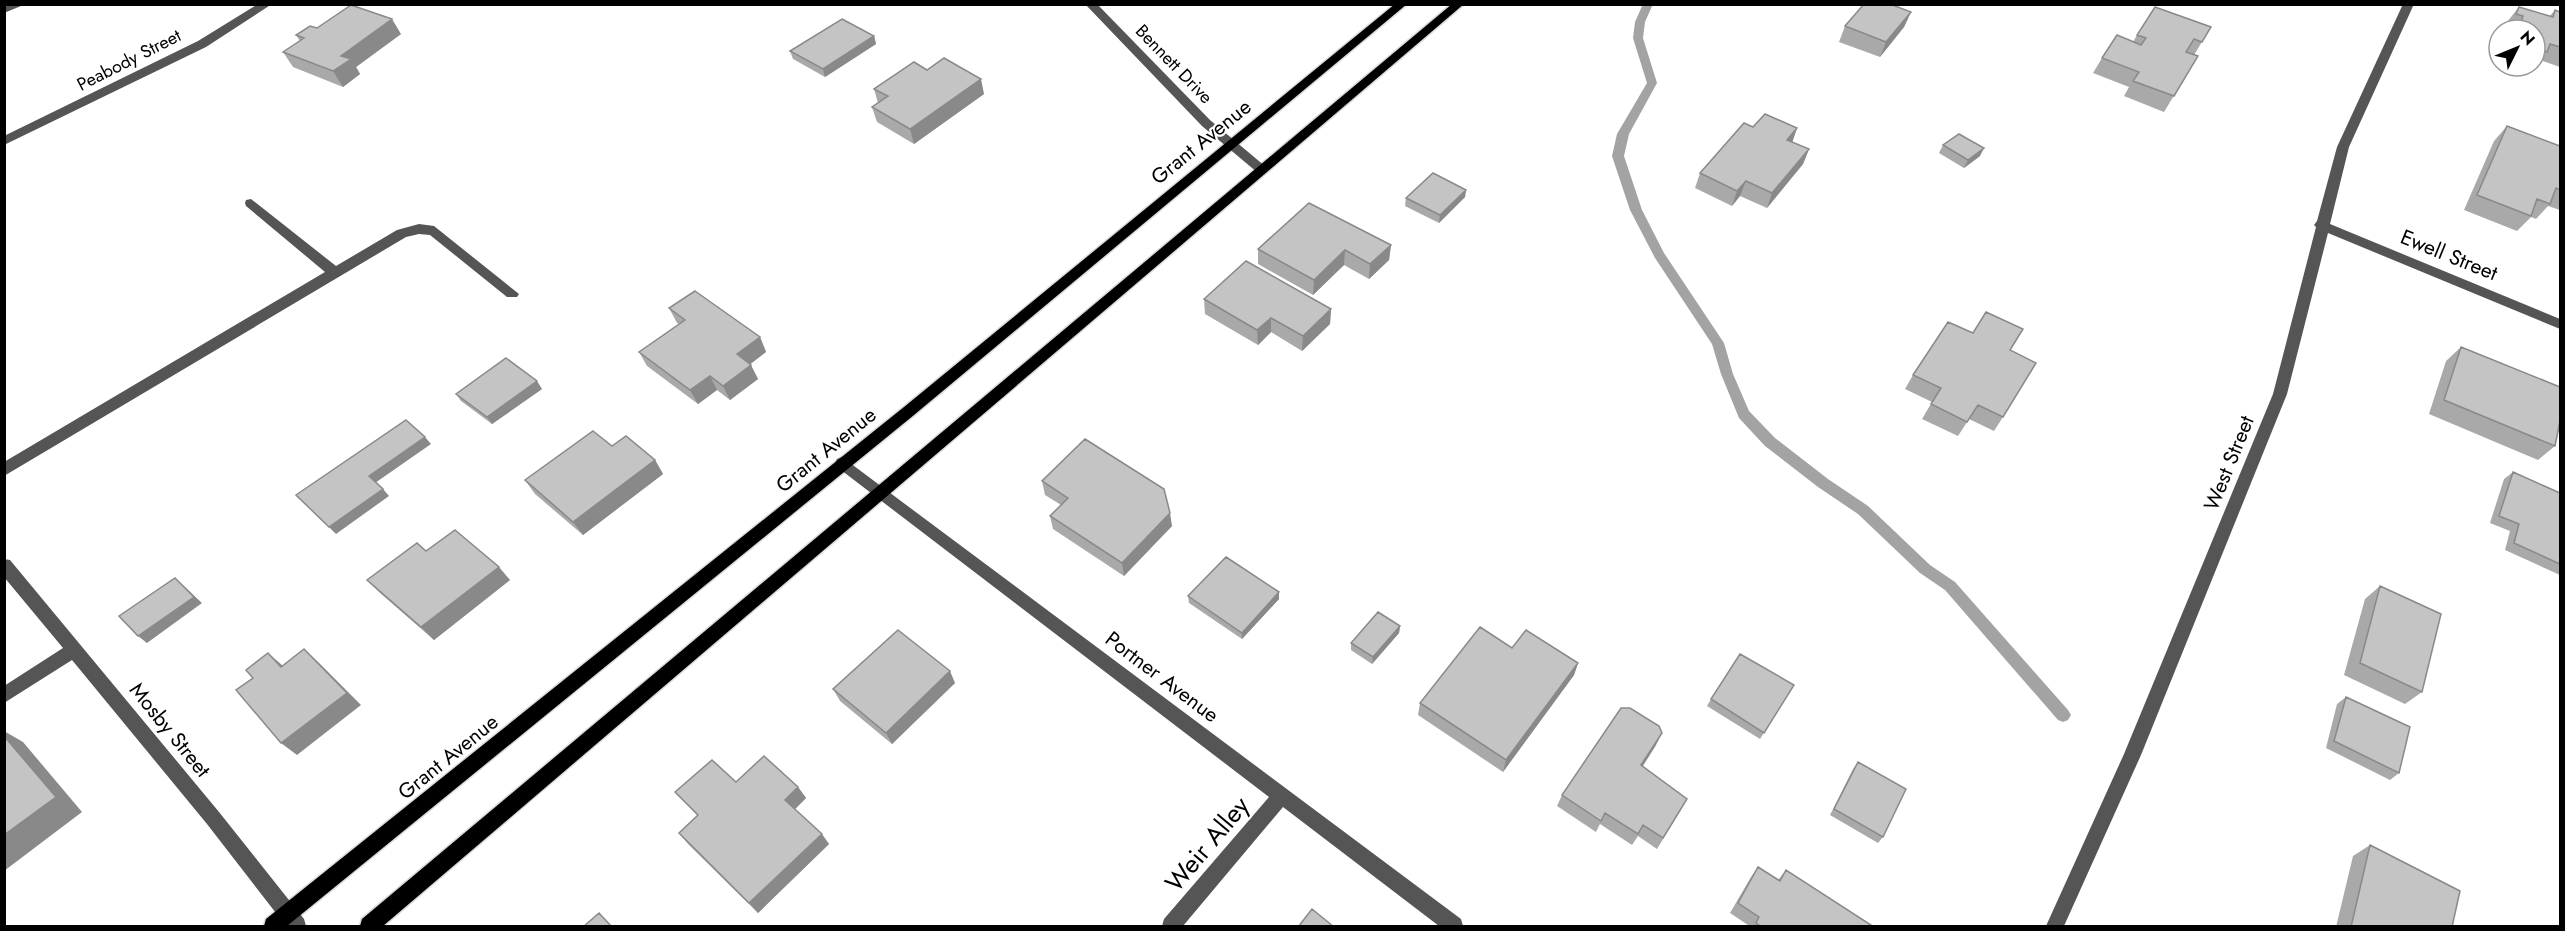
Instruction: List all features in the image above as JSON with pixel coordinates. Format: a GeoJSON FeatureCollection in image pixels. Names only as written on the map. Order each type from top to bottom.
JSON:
{"type":"FeatureCollection","features":[{"type":"Feature","properties":{"kind":"main road","name":"Grant Avenue"},"geometry":{"type":"LineString","coordinates":[[273,927],[292,921],[842,464],[1402,4]]}},
{"type":"Feature","properties":{"kind":"main road"},"geometry":{"type":"LineString","coordinates":[[369,927],[1459,4]]}},
{"type":"Feature","properties":{"kind":"street"},"geometry":{"type":"LineString","coordinates":[[4,10],[17,4]]}},
{"type":"Feature","properties":{"kind":"street","name":"Peabody Street"},"geometry":{"type":"LineString","coordinates":[[4,141],[171,60],[267,4]]}},
{"type":"Feature","properties":{"kind":"street","name":"Bennett Drive"},"geometry":{"type":"LineString","coordinates":[[1090,4],[1206,123],[1262,170]]}},
{"type":"Feature","properties":{"kind":"street","name":"West Street"},"geometry":{"type":"LineString","coordinates":[[2055,927],[2132,755],[2280,393],[2321,225],[2343,147],[2409,4]]}},
{"type":"Feature","properties":{"kind":"street"},"geometry":{"type":"LineString","coordinates":[[251,203],[335,273]]}},
{"type":"Feature","properties":{"kind":"street","name":"Ewell Street"},"geometry":{"type":"LineString","coordinates":[[2321,225],[2560,324]]}},
{"type":"Feature","properties":{"kind":"street"},"geometry":{"type":"LineString","coordinates":[[4,470],[402,233],[419,229],[434,231],[512,294]]}},
{"type":"Feature","properties":{"kind":"street","name":"Portner Avenue"},"geometry":{"type":"LineString","coordinates":[[842,464],[1454,927]]}},
{"type":"Feature","properties":{"kind":"street","name":"Mosby Street"},"geometry":{"type":"LineString","coordinates":[[4,566],[75,650],[292,921]]}},
{"type":"Feature","properties":{"kind":"street"},"geometry":{"type":"LineString","coordinates":[[4,696],[75,650]]}},
{"type":"Feature","properties":{"kind":"street","name":"Weir Alley"},"geometry":{"type":"LineString","coordinates":[[1171,927],[1282,795]]}},
{"type":"Feature","properties":{"kind":"building"},"geometry":{"type":"Polygon","coordinates":[[[1864,4],[1890,4],[1911,12],[1886,42],[1845,26],[1864,4]]]}},
{"type":"Feature","properties":{"kind":"building"},"geometry":{"type":"Polygon","coordinates":[[[351,5],[392,19],[341,56],[351,59],[333,71],[283,52],[304,38],[296,35],[310,26],[317,28],[351,5]]]}},
{"type":"Feature","properties":{"kind":"building"},"geometry":{"type":"Polygon","coordinates":[[[2155,7],[2211,27],[2202,42],[2194,39],[2186,52],[2198,56],[2174,96],[2133,81],[2139,72],[2102,58],[2117,35],[2141,45],[2146,38],[2137,35],[2155,7]]]}},
{"type":"Feature","properties":{"kind":"building"},"geometry":{"type":"Polygon","coordinates":[[[2519,7],[2553,17],[2555,10],[2560,12],[2560,47],[2550,44],[2547,52],[2547,18],[2522,18],[2523,16],[2516,14],[2519,7]]]}},
{"type":"Feature","properties":{"kind":"building"},"geometry":{"type":"Polygon","coordinates":[[[842,19],[874,36],[823,69],[790,51],[842,19]]]}},
{"type":"Feature","properties":{"kind":"building"},"geometry":{"type":"Polygon","coordinates":[[[944,58],[981,79],[910,129],[872,107],[888,96],[874,89],[914,62],[927,70],[944,58]]]}},
{"type":"Feature","properties":{"kind":"building"},"geometry":{"type":"Polygon","coordinates":[[[1765,114],[1797,128],[1787,140],[1809,149],[1772,193],[1746,181],[1737,191],[1700,173],[1744,123],[1753,127],[1765,114]]]}},
{"type":"Feature","properties":{"kind":"building"},"geometry":{"type":"Polygon","coordinates":[[[2507,126],[2560,146],[2560,190],[2556,188],[2550,204],[2537,199],[2531,216],[2477,195],[2507,126]]]}},
{"type":"Feature","properties":{"kind":"building"},"geometry":{"type":"Polygon","coordinates":[[[1959,134],[1984,148],[1968,160],[1943,145],[1959,134]]]}},
{"type":"Feature","properties":{"kind":"building"},"geometry":{"type":"Polygon","coordinates":[[[1433,173],[1466,190],[1440,215],[1406,198],[1433,173]]]}},
{"type":"Feature","properties":{"kind":"building"},"geometry":{"type":"Polygon","coordinates":[[[1309,203],[1391,245],[1370,264],[1345,250],[1314,280],[1258,249],[1309,203]]]}},
{"type":"Feature","properties":{"kind":"building"},"geometry":{"type":"Polygon","coordinates":[[[1246,261],[1331,309],[1303,336],[1271,318],[1257,330],[1204,299],[1246,261]]]}},
{"type":"Feature","properties":{"kind":"building"},"geometry":{"type":"Polygon","coordinates":[[[695,291],[760,337],[737,354],[751,365],[723,386],[710,376],[690,390],[639,352],[685,320],[669,308],[695,291]]]}},
{"type":"Feature","properties":{"kind":"building"},"geometry":{"type":"Polygon","coordinates":[[[1986,312],[2023,329],[2010,350],[2036,363],[2003,417],[1978,405],[1967,422],[1931,404],[1941,388],[1913,375],[1948,322],[1973,333],[1986,312]]]}},
{"type":"Feature","properties":{"kind":"building"},"geometry":{"type":"Polygon","coordinates":[[[2461,347],[2560,387],[2560,421],[2555,446],[2444,400],[2461,347]]]}},
{"type":"Feature","properties":{"kind":"building"},"geometry":{"type":"Polygon","coordinates":[[[506,358],[537,381],[487,417],[456,394],[506,358]]]}},
{"type":"Feature","properties":{"kind":"building"},"geometry":{"type":"Polygon","coordinates":[[[406,420],[425,437],[369,476],[383,489],[329,527],[296,495],[406,420]]]}},
{"type":"Feature","properties":{"kind":"building"},"geometry":{"type":"Polygon","coordinates":[[[593,431],[612,446],[626,436],[655,460],[573,522],[525,480],[593,431]]]}},
{"type":"Feature","properties":{"kind":"building"},"geometry":{"type":"Polygon","coordinates":[[[1085,439],[1164,489],[1170,513],[1122,563],[1050,516],[1068,498],[1042,481],[1085,439]]]}},
{"type":"Feature","properties":{"kind":"building"},"geometry":{"type":"Polygon","coordinates":[[[2513,472],[2560,493],[2560,564],[2514,543],[2519,524],[2499,516],[2513,472]]]}},
{"type":"Feature","properties":{"kind":"building"},"geometry":{"type":"Polygon","coordinates":[[[455,530],[499,567],[421,627],[367,580],[417,543],[426,551],[455,530]]]}},
{"type":"Feature","properties":{"kind":"building"},"geometry":{"type":"Polygon","coordinates":[[[1226,557],[1279,592],[1242,633],[1188,596],[1226,557]]]}},
{"type":"Feature","properties":{"kind":"building"},"geometry":{"type":"Polygon","coordinates":[[[175,578],[194,597],[138,636],[119,616],[175,578]]]}},
{"type":"Feature","properties":{"kind":"building"},"geometry":{"type":"Polygon","coordinates":[[[2380,586],[2441,614],[2422,692],[2360,663],[2380,586]]]}},
{"type":"Feature","properties":{"kind":"building"},"geometry":{"type":"Polygon","coordinates":[[[1378,612],[1400,626],[1373,657],[1351,643],[1378,612]]]}},
{"type":"Feature","properties":{"kind":"building"},"geometry":{"type":"Polygon","coordinates":[[[1480,627],[1512,648],[1526,630],[1578,663],[1506,760],[1420,703],[1480,627]]]}},
{"type":"Feature","properties":{"kind":"building"},"geometry":{"type":"Polygon","coordinates":[[[898,630],[950,671],[886,733],[833,689],[898,630]]]}},
{"type":"Feature","properties":{"kind":"building"},"geometry":{"type":"Polygon","coordinates":[[[304,649],[347,693],[281,743],[236,690],[253,678],[246,670],[268,653],[281,667],[304,649]]]}},
{"type":"Feature","properties":{"kind":"building"},"geometry":{"type":"Polygon","coordinates":[[[1740,654],[1794,685],[1764,733],[1711,699],[1740,654]]]}},
{"type":"Feature","properties":{"kind":"building"},"geometry":{"type":"Polygon","coordinates":[[[2346,697],[2410,727],[2399,773],[2334,741],[2346,697]]]}},
{"type":"Feature","properties":{"kind":"building"},"geometry":{"type":"Polygon","coordinates":[[[1621,708],[1630,708],[1659,726],[1662,733],[1641,765],[1687,799],[1663,838],[1643,825],[1638,834],[1605,813],[1601,821],[1562,795],[1621,708]]]}},
{"type":"Feature","properties":{"kind":"building"},"geometry":{"type":"Polygon","coordinates":[[[4,736],[56,797],[4,835],[4,736]]]}},
{"type":"Feature","properties":{"kind":"building"},"geometry":{"type":"Polygon","coordinates":[[[764,756],[798,787],[785,800],[822,834],[749,903],[679,833],[698,815],[675,792],[712,760],[736,782],[764,756]]]}},
{"type":"Feature","properties":{"kind":"building"},"geometry":{"type":"Polygon","coordinates":[[[1858,762],[1906,789],[1883,837],[1834,809],[1858,762]]]}},
{"type":"Feature","properties":{"kind":"building"},"geometry":{"type":"Polygon","coordinates":[[[2370,845],[2460,891],[2452,927],[2351,927],[2370,845]]]}},
{"type":"Feature","properties":{"kind":"building"},"geometry":{"type":"Polygon","coordinates":[[[1758,867],[1780,881],[1786,870],[1871,925],[1870,927],[1762,927],[1756,923],[1759,917],[1738,903],[1758,867]]]}},
{"type":"Feature","properties":{"kind":"building"},"geometry":{"type":"Polygon","coordinates":[[[1312,909],[1334,927],[1298,927],[1312,909]]]}},
{"type":"Feature","properties":{"kind":"building"},"geometry":{"type":"Polygon","coordinates":[[[599,913],[612,927],[583,927],[599,913]]]}},
{"type":"Feature","properties":{"kind":"waterway"},"geometry":{"type":"LineString","coordinates":[[1648,4],[1640,22],[1638,38],[1652,83],[1623,134],[1618,156],[1636,210],[1659,255],[1718,343],[1727,374],[1744,414],[1770,442],[1823,483],[1863,510],[1925,569],[1950,586],[2063,715]]}}]}
